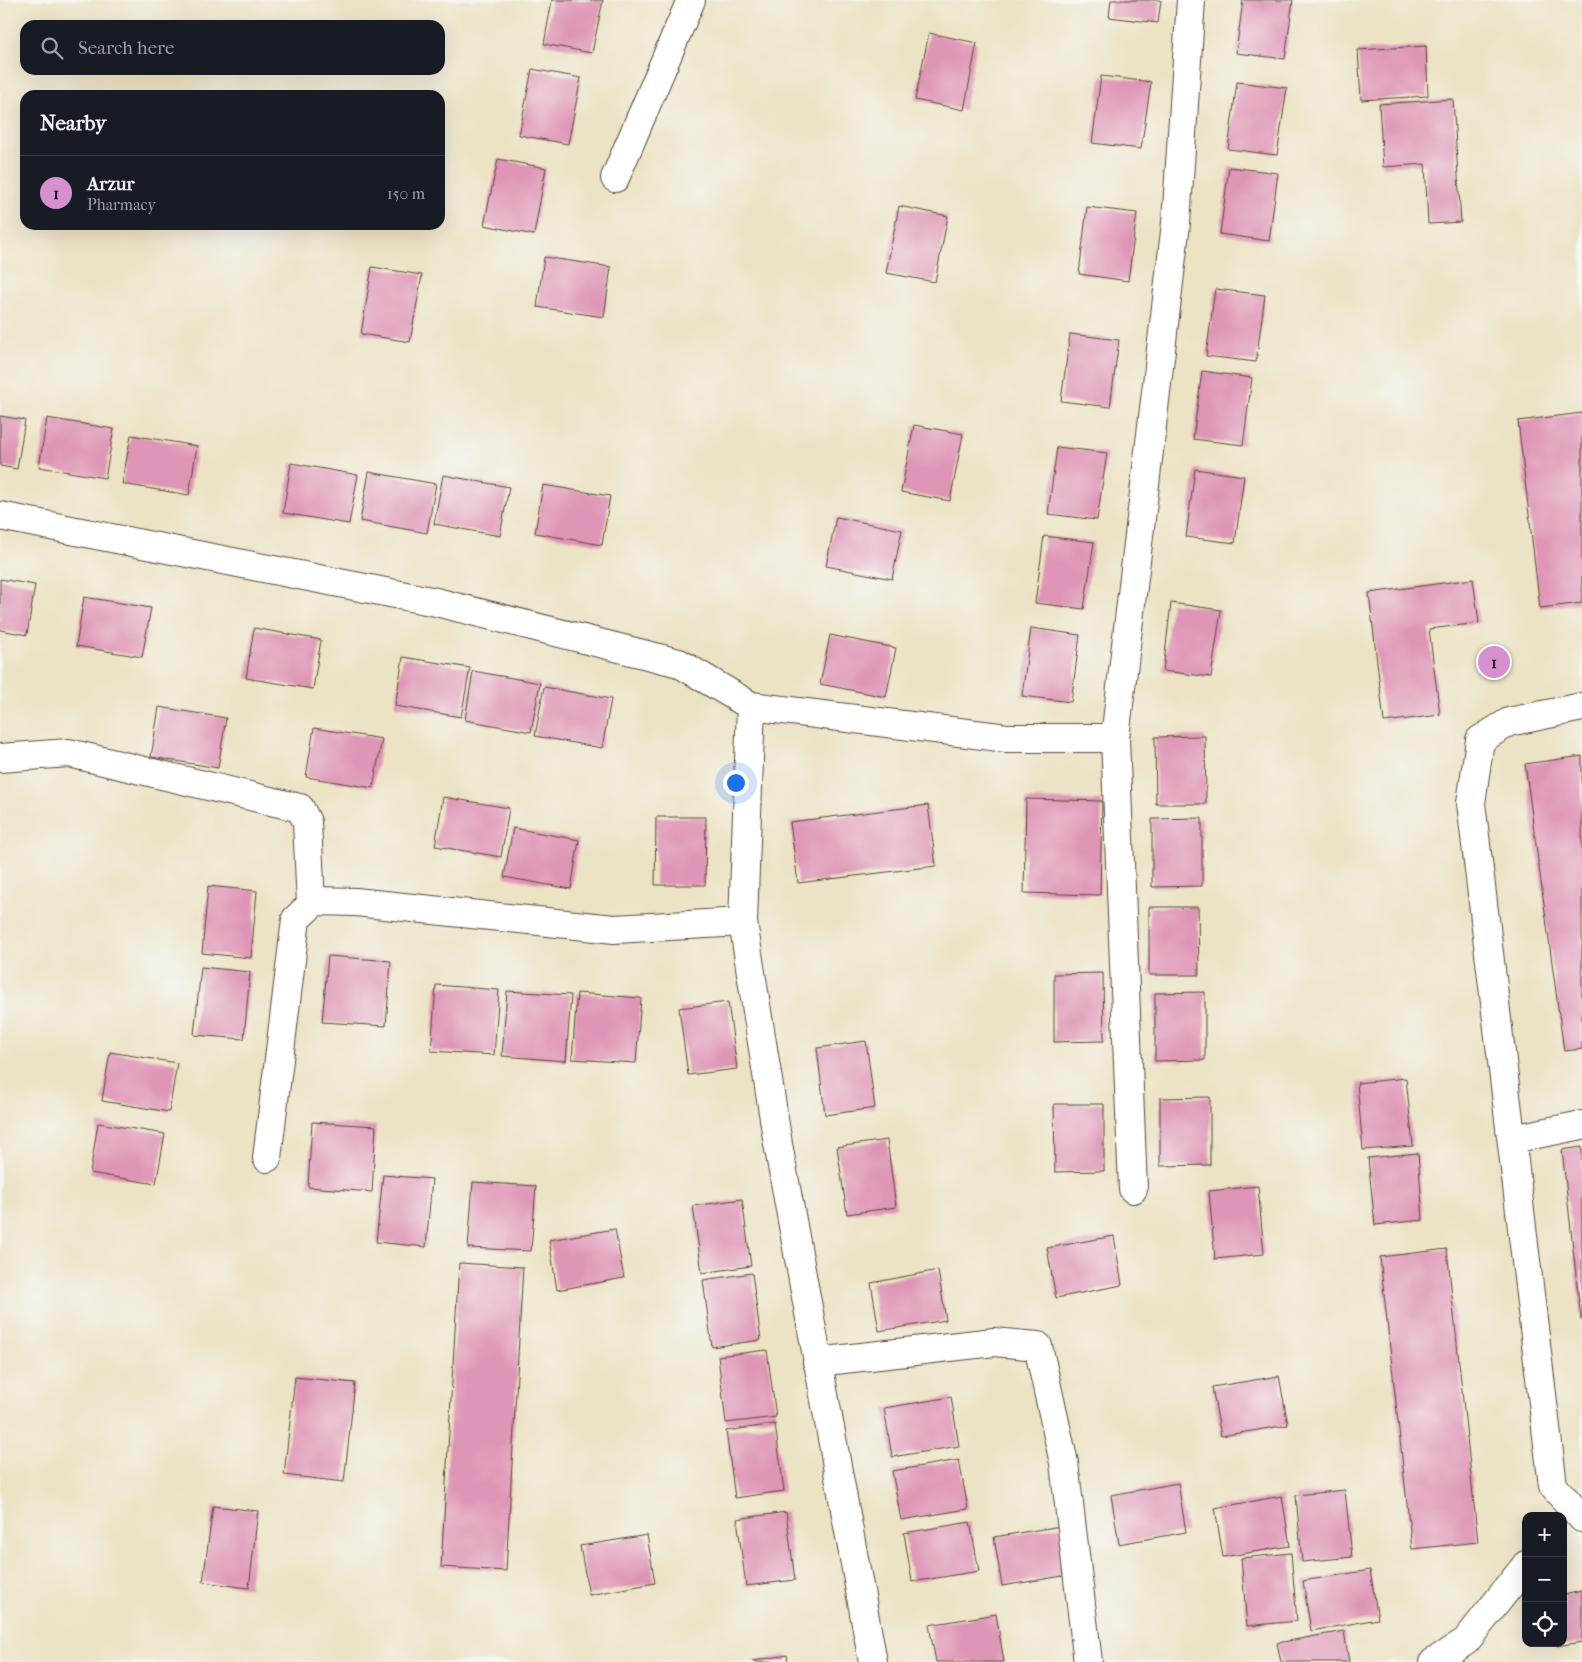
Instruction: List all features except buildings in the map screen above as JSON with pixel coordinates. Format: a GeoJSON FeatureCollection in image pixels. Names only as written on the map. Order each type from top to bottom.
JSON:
{"type":"FeatureCollection","features":[{"type":"Feature","properties":{"kind":"street"},"geometry":{"type":"LineString","coordinates":[[616,178],[691,0]]}},
{"type":"Feature","properties":{"kind":"street"},"geometry":{"type":"LineString","coordinates":[[1133,1189],[1115,738],[1176,223],[1191,0]]}},
{"type":"Feature","properties":{"kind":"street"},"geometry":{"type":"LineString","coordinates":[[0,516],[436,602],[642,653],[679,663],[751,706],[1007,738],[1115,738]]}},
{"type":"Feature","properties":{"kind":"street"},"geometry":{"type":"LineString","coordinates":[[751,706],[743,922],[778,1144],[873,1662]]}},
{"type":"Feature","properties":{"kind":"street"},"geometry":{"type":"LineString","coordinates":[[1567,1528],[1582,1519],[1553,1486],[1471,803],[1480,740],[1509,722],[1582,707]]}},
{"type":"Feature","properties":{"kind":"street"},"geometry":{"type":"LineString","coordinates":[[0,758],[69,753],[300,808],[307,822],[311,904]]}},
{"type":"Feature","properties":{"kind":"street"},"geometry":{"type":"LineString","coordinates":[[267,1158],[296,919],[315,900],[356,902],[614,929],[743,922]]}},
{"type":"Feature","properties":{"kind":"street"},"geometry":{"type":"LineString","coordinates":[[1512,1139],[1582,1125]]}},
{"type":"Feature","properties":{"kind":"street"},"geometry":{"type":"LineString","coordinates":[[817,1362],[994,1342],[1038,1346],[1064,1464],[1088,1662]]}},
{"type":"Feature","properties":{"kind":"street"},"geometry":{"type":"LineString","coordinates":[[1434,1662],[1466,1641],[1522,1570]]}},
{"type":"Feature","properties":{"kind":"place","name":"Arzur"},"geometry":{"type":"Point","coordinates":[1494,662]}}]}
